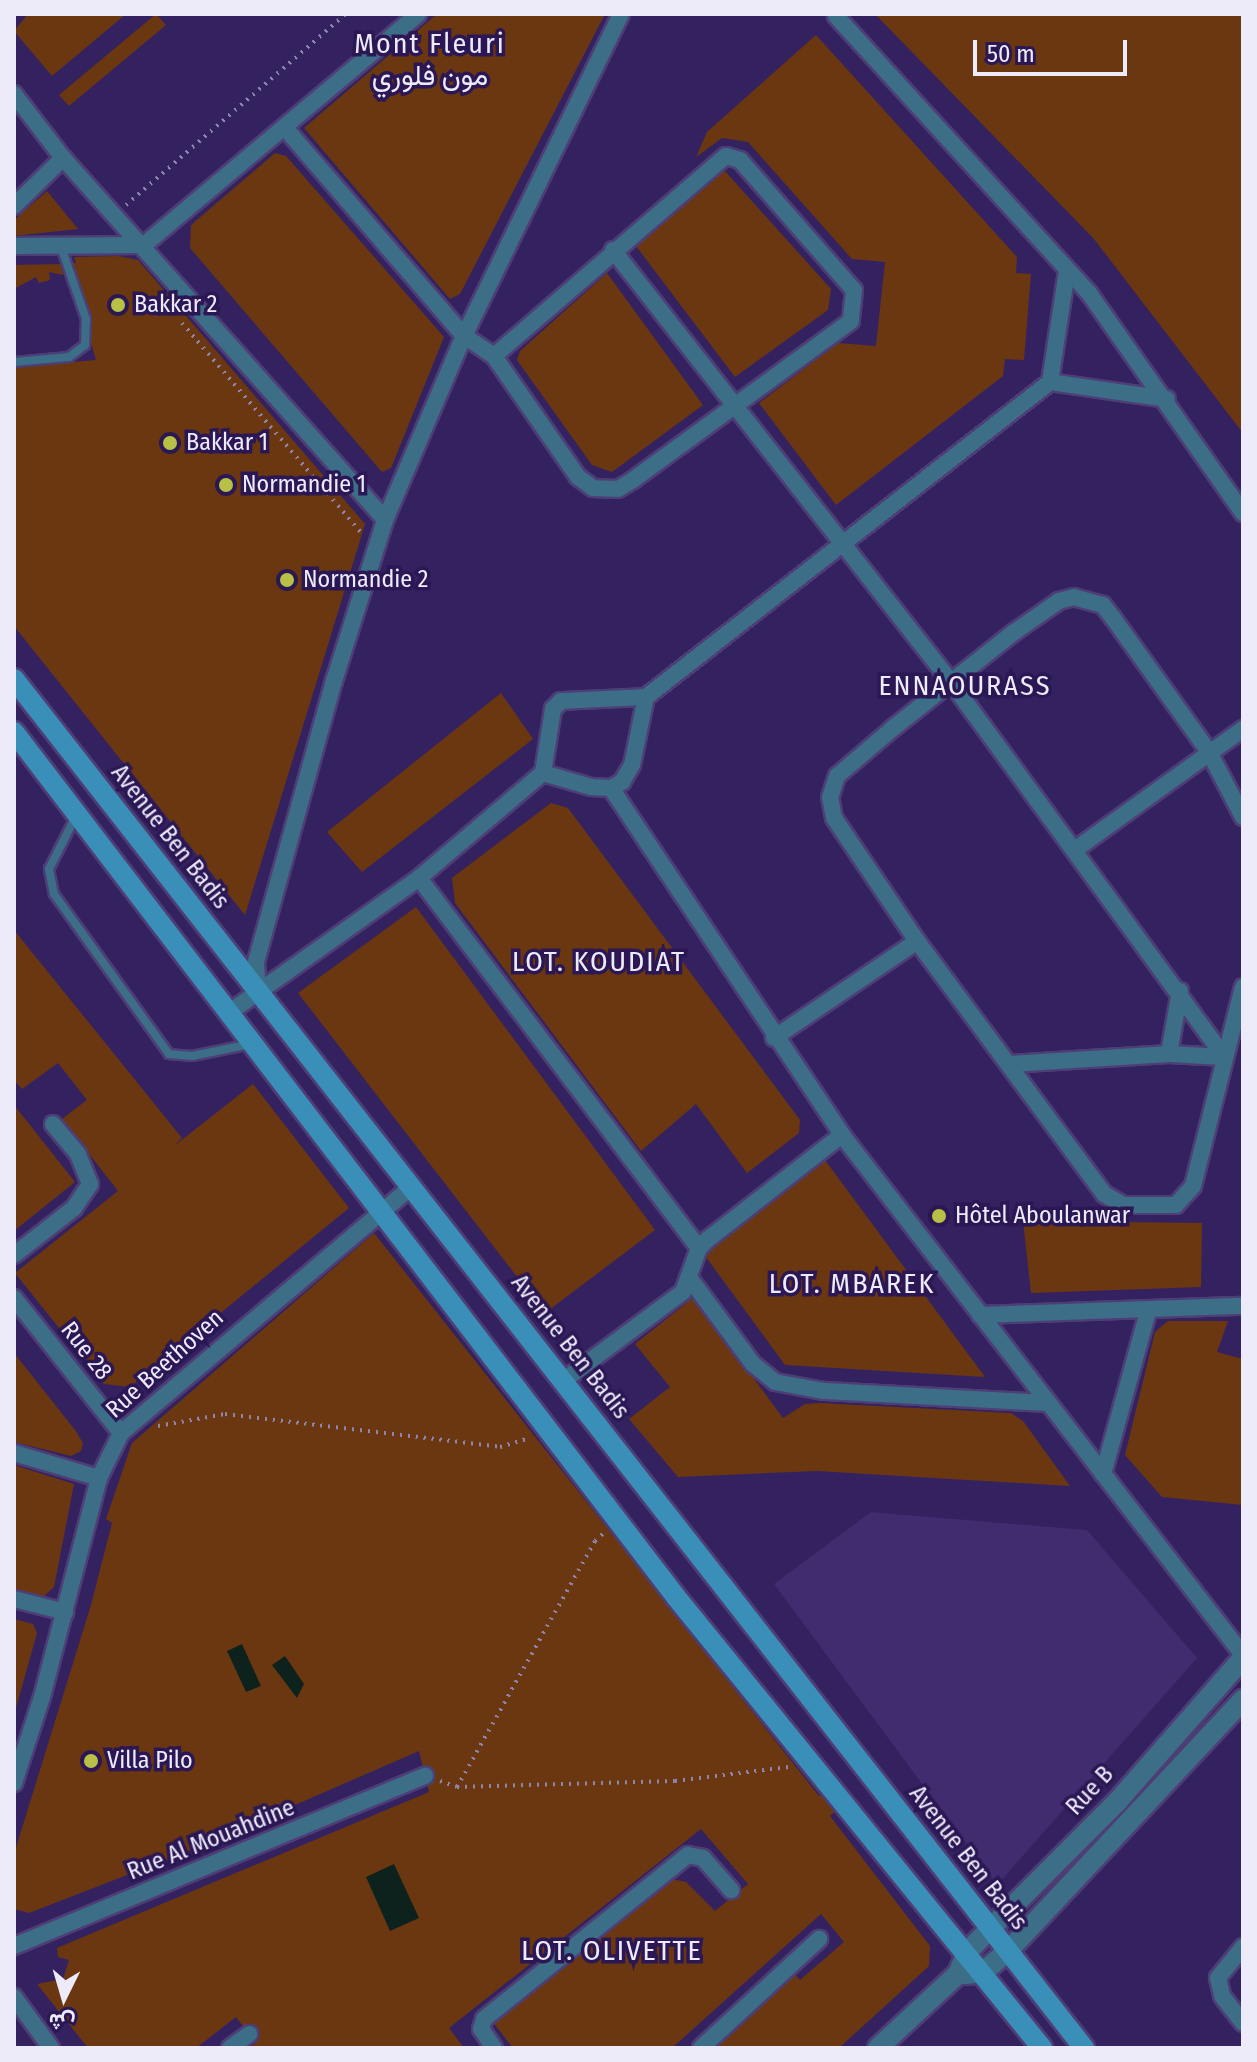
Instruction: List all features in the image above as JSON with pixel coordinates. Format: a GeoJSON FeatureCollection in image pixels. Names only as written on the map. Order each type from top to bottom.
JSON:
{"type":"FeatureCollection","features":[{"type":"Feature","properties":{"kind":"main road","name":"Avenue Ben Badis"},"geometry":{"type":"LineString","coordinates":[[14,679],[1084,2048]]}},
{"type":"Feature","properties":{"kind":"main road"},"geometry":{"type":"LineString","coordinates":[[14,732],[619,1522],[811,1764],[968,1951],[1042,2048]]}},
{"type":"Feature","properties":{"kind":"street"},"geometry":{"type":"LineString","coordinates":[[14,246],[144,245],[418,14]]}},
{"type":"Feature","properties":{"kind":"street"},"geometry":{"type":"LineString","coordinates":[[258,991],[256,962],[385,520],[464,336],[621,14]]}},
{"type":"Feature","properties":{"kind":"street"},"geometry":{"type":"LineString","coordinates":[[836,16],[1089,293],[1167,399],[1243,513]]}},
{"type":"Feature","properties":{"kind":"street"},"geometry":{"type":"LineString","coordinates":[[14,94],[63,158],[144,245],[385,520]]}},
{"type":"Feature","properties":{"kind":"street"},"geometry":{"type":"LineString","coordinates":[[285,128],[464,336],[494,356],[578,477],[605,492],[633,480],[730,406],[851,321],[854,290],[740,160],[726,156],[613,250],[494,356]]}},
{"type":"Feature","properties":{"kind":"street"},"geometry":{"type":"LineString","coordinates":[[14,206],[63,158]]}},
{"type":"Feature","properties":{"kind":"street"},"geometry":{"type":"LineString","coordinates":[[613,250],[837,543],[951,682],[1180,991],[1224,1057]]}},
{"type":"Feature","properties":{"kind":"street"},"geometry":{"type":"LineString","coordinates":[[230,1012],[419,878],[543,773],[553,709],[561,701],[646,697],[837,543],[1050,382],[1067,271]]}},
{"type":"Feature","properties":{"kind":"street"},"geometry":{"type":"LineString","coordinates":[[1050,382],[1167,399]]}},
{"type":"Feature","properties":{"kind":"street"},"geometry":{"type":"LineString","coordinates":[[1243,817],[1209,752],[1113,618],[1103,605],[1085,598],[1059,601],[951,682],[837,776],[830,797],[834,818],[917,941],[1104,1194],[1144,1208],[1176,1205],[1193,1186],[1243,987]]}},
{"type":"Feature","properties":{"kind":"street"},"geometry":{"type":"LineString","coordinates":[[611,788],[632,765],[646,697]]}},
{"type":"Feature","properties":{"kind":"street"},"geometry":{"type":"LineString","coordinates":[[1076,849],[1243,729]]}},
{"type":"Feature","properties":{"kind":"street"},"geometry":{"type":"LineString","coordinates":[[543,773],[611,788],[774,1038],[842,1135],[1243,1657]]}},
{"type":"Feature","properties":{"kind":"street"},"geometry":{"type":"LineString","coordinates":[[419,878],[699,1248]]}},
{"type":"Feature","properties":{"kind":"street"},"geometry":{"type":"LineString","coordinates":[[774,1038],[917,941]]}},
{"type":"Feature","properties":{"kind":"street"},"geometry":{"type":"LineString","coordinates":[[1169,1054],[1180,991]]}},
{"type":"Feature","properties":{"kind":"street"},"geometry":{"type":"LineString","coordinates":[[1010,1064],[1169,1054],[1224,1057]]}},
{"type":"Feature","properties":{"kind":"street"},"geometry":{"type":"LineString","coordinates":[[14,1255],[74,1208],[90,1184],[88,1171],[53,1124]]}},
{"type":"Feature","properties":{"kind":"street"},"geometry":{"type":"LineString","coordinates":[[563,1381],[683,1292],[691,1280],[699,1248],[842,1135]]}},
{"type":"Feature","properties":{"kind":"street","name":"Rue Beethoven"},"geometry":{"type":"LineString","coordinates":[[14,1783],[65,1612],[99,1478],[121,1433],[380,1210],[411,1187]]}},
{"type":"Feature","properties":{"kind":"street"},"geometry":{"type":"LineString","coordinates":[[691,1280],[753,1364],[775,1382],[824,1391],[1048,1403]]}},
{"type":"Feature","properties":{"kind":"street","name":"Rue 28"},"geometry":{"type":"LineString","coordinates":[[14,1298],[121,1433]]}},
{"type":"Feature","properties":{"kind":"street"},"geometry":{"type":"LineString","coordinates":[[980,1315],[1148,1312],[1243,1306]]}},
{"type":"Feature","properties":{"kind":"street"},"geometry":{"type":"LineString","coordinates":[[1103,1474],[1148,1312]]}},
{"type":"Feature","properties":{"kind":"street"},"geometry":{"type":"LineString","coordinates":[[14,1453],[99,1478]]}},
{"type":"Feature","properties":{"kind":"street"},"geometry":{"type":"LineString","coordinates":[[14,1599],[65,1612]]}},
{"type":"Feature","properties":{"kind":"street","name":"Rue B"},"geometry":{"type":"LineString","coordinates":[[968,1951],[1117,1802],[1243,1657]]}},
{"type":"Feature","properties":{"kind":"street"},"geometry":{"type":"LineString","coordinates":[[958,1974],[983,1972],[1008,1951],[1243,1700]]}},
{"type":"Feature","properties":{"kind":"street","name":"Rue Al Mouahdine"},"geometry":{"type":"LineString","coordinates":[[14,1946],[425,1776]]}},
{"type":"Feature","properties":{"kind":"street"},"geometry":{"type":"LineString","coordinates":[[494,2048],[481,2029],[484,2019],[688,1855],[703,1858],[731,1890]]}},
{"type":"Feature","properties":{"kind":"street"},"geometry":{"type":"LineString","coordinates":[[701,2048],[819,1939]]}},
{"type":"Feature","properties":{"kind":"street"},"geometry":{"type":"LineString","coordinates":[[1243,1947],[1218,1978],[1222,1996],[1243,2023]]}},
{"type":"Feature","properties":{"kind":"street"},"geometry":{"type":"LineString","coordinates":[[878,2048],[958,1974],[968,1951]]}},
{"type":"Feature","properties":{"kind":"street"},"geometry":{"type":"LineString","coordinates":[[14,1997],[51,2048]]}},
{"type":"Feature","properties":{"kind":"street"},"geometry":{"type":"LineString","coordinates":[[230,2048],[249,2034]]}},
{"type":"Feature","properties":{"kind":"lane"},"geometry":{"type":"LineString","coordinates":[[14,362],[69,357],[85,345],[86,319],[60,244]]}},
{"type":"Feature","properties":{"kind":"lane"},"geometry":{"type":"LineString","coordinates":[[77,814],[49,869],[49,882],[169,1054],[192,1056],[255,1043]]}},
{"type":"Feature","properties":{"kind":"path"},"geometry":{"type":"LineString","coordinates":[[116,214],[346,14]]}},
{"type":"Feature","properties":{"kind":"path"},"geometry":{"type":"LineString","coordinates":[[180,320],[375,549]]}},
{"type":"Feature","properties":{"kind":"path"},"geometry":{"type":"LineString","coordinates":[[121,1433],[225,1414],[500,1447],[551,1432]]}},
{"type":"Feature","properties":{"kind":"path"},"geometry":{"type":"LineString","coordinates":[[457,1787],[595,1541],[619,1522]]}},
{"type":"Feature","properties":{"kind":"path"},"geometry":{"type":"LineString","coordinates":[[425,1776],[457,1787],[675,1781],[811,1764]]}},
{"type":"Feature","properties":{"kind":"shaded area"},"geometry":{"type":"Polygon","coordinates":[[[28,14],[126,14],[52,76],[14,31],[28,14]]]}},
{"type":"Feature","properties":{"kind":"shaded area"},"geometry":{"type":"Polygon","coordinates":[[[156,14],[166,25],[69,106],[59,95],[156,14]]]}},
{"type":"Feature","properties":{"kind":"shaded area"},"geometry":{"type":"Polygon","coordinates":[[[437,14],[605,14],[460,294],[450,299],[304,128],[437,14]]]}},
{"type":"Feature","properties":{"kind":"shaded area"},"geometry":{"type":"Polygon","coordinates":[[[875,14],[1243,14],[1243,433],[1094,239],[875,14]]]}},
{"type":"Feature","properties":{"kind":"shaded area"},"geometry":{"type":"Polygon","coordinates":[[[816,35],[1017,257],[1016,273],[1031,274],[1024,360],[1005,359],[1003,376],[836,505],[759,403],[838,343],[876,346],[885,262],[852,259],[748,142],[722,138],[696,157],[707,132],[816,35]]]}},
{"type":"Feature","properties":{"kind":"shaded area"},"geometry":{"type":"Polygon","coordinates":[[[275,153],[286,156],[444,337],[391,468],[382,472],[190,248],[191,225],[275,153]]]}},
{"type":"Feature","properties":{"kind":"shaded area"},"geometry":{"type":"Polygon","coordinates":[[[723,169],[831,289],[828,310],[735,377],[633,242],[723,169]]]}},
{"type":"Feature","properties":{"kind":"shaded area"},"geometry":{"type":"Polygon","coordinates":[[[47,191],[78,229],[14,236],[14,220],[47,191]]]}},
{"type":"Feature","properties":{"kind":"shaded area"},"geometry":{"type":"Polygon","coordinates":[[[118,256],[138,260],[365,524],[245,915],[14,626],[14,367],[96,360],[67,264],[76,263],[74,257],[118,256]]]}},
{"type":"Feature","properties":{"kind":"shaded area"},"geometry":{"type":"Polygon","coordinates":[[[61,264],[63,275],[49,272],[50,280],[39,283],[36,277],[14,289],[14,265],[61,264]]]}},
{"type":"Feature","properties":{"kind":"shaded area"},"geometry":{"type":"Polygon","coordinates":[[[607,273],[703,405],[612,472],[592,465],[517,360],[520,351],[607,273]]]}},
{"type":"Feature","properties":{"kind":"shaded area"},"geometry":{"type":"Polygon","coordinates":[[[501,693],[533,739],[362,872],[327,832],[501,693]]]}},
{"type":"Feature","properties":{"kind":"shaded area"},"geometry":{"type":"Polygon","coordinates":[[[551,803],[568,808],[800,1120],[799,1133],[747,1173],[696,1104],[641,1151],[455,903],[452,878],[551,803]]]}},
{"type":"Feature","properties":{"kind":"shaded area"},"geometry":{"type":"Polygon","coordinates":[[[416,907],[655,1230],[545,1313],[298,993],[416,907]]]}},
{"type":"Feature","properties":{"kind":"shaded area"},"geometry":{"type":"Polygon","coordinates":[[[14,930],[182,1138],[174,1146],[253,1084],[349,1208],[130,1387],[104,1384],[15,1273],[118,1191],[62,1119],[87,1100],[58,1063],[22,1089],[14,1080],[14,930]]]}},
{"type":"Feature","properties":{"kind":"shaded area"},"geometry":{"type":"Polygon","coordinates":[[[14,1105],[75,1182],[14,1231],[14,1105]]]}},
{"type":"Feature","properties":{"kind":"shaded area"},"geometry":{"type":"Polygon","coordinates":[[[825,1160],[985,1377],[785,1365],[703,1253],[825,1160]]]}},
{"type":"Feature","properties":{"kind":"shaded area"},"geometry":{"type":"Polygon","coordinates":[[[1023,1221],[1202,1223],[1201,1287],[1031,1293],[1023,1221]]]}},
{"type":"Feature","properties":{"kind":"shaded area"},"geometry":{"type":"Polygon","coordinates":[[[374,1233],[819,1796],[830,1788],[843,1804],[830,1816],[930,1946],[929,1966],[839,2048],[708,2048],[792,1971],[800,1980],[844,1942],[821,1914],[672,2048],[513,2048],[492,2021],[671,1879],[686,1882],[715,1911],[748,1884],[701,1829],[449,2028],[464,2048],[250,2048],[256,2043],[236,2017],[196,2048],[88,2048],[37,1984],[63,1979],[69,1960],[58,1957],[57,1948],[429,1792],[419,1751],[189,1851],[29,1913],[14,1909],[14,1854],[91,1605],[112,1523],[106,1519],[132,1443],[374,1233]]]}},
{"type":"Feature","properties":{"kind":"shaded area"},"geometry":{"type":"Polygon","coordinates":[[[694,1297],[783,1418],[805,1404],[820,1403],[1011,1413],[1023,1421],[1070,1486],[817,1471],[678,1477],[629,1419],[670,1387],[635,1344],[694,1297]]]}},
{"type":"Feature","properties":{"kind":"shaded area"},"geometry":{"type":"Polygon","coordinates":[[[1168,1321],[1228,1321],[1217,1352],[1243,1359],[1243,1505],[1162,1497],[1125,1455],[1155,1332],[1168,1321]]]}},
{"type":"Feature","properties":{"kind":"shaded area"},"geometry":{"type":"Polygon","coordinates":[[[14,1353],[75,1430],[83,1443],[81,1451],[71,1456],[14,1442],[14,1353]]]}},
{"type":"Feature","properties":{"kind":"shaded area"},"geometry":{"type":"Polygon","coordinates":[[[14,1465],[74,1484],[54,1587],[43,1597],[14,1593],[14,1465]]]}},
{"type":"Feature","properties":{"kind":"shaded area"},"geometry":{"type":"Polygon","coordinates":[[[871,1512],[1087,1530],[1197,1658],[997,1885],[774,1584],[871,1512]]]}},
{"type":"Feature","properties":{"kind":"shaded area"},"geometry":{"type":"Polygon","coordinates":[[[14,1619],[33,1624],[37,1633],[14,1715],[14,1619]]]}},
{"type":"Feature","properties":{"kind":"shaded area"},"geometry":{"type":"Polygon","coordinates":[[[242,1644],[261,1686],[246,1692],[227,1651],[242,1644]]]}},
{"type":"Feature","properties":{"kind":"shaded area"},"geometry":{"type":"Polygon","coordinates":[[[285,1656],[304,1684],[297,1698],[272,1665],[285,1656]]]}},
{"type":"Feature","properties":{"kind":"shaded area"},"geometry":{"type":"Polygon","coordinates":[[[394,1864],[419,1918],[390,1931],[366,1877],[394,1864]]]}},
{"type":"Feature","properties":{"kind":"place","name":"Bakkar 2"},"geometry":{"type":"Point","coordinates":[118,305]}},
{"type":"Feature","properties":{"kind":"place","name":"Bakkar 1"},"geometry":{"type":"Point","coordinates":[170,443]}},
{"type":"Feature","properties":{"kind":"place","name":"Normandie 1"},"geometry":{"type":"Point","coordinates":[226,485]}},
{"type":"Feature","properties":{"kind":"place","name":"Normandie 2"},"geometry":{"type":"Point","coordinates":[287,580]}},
{"type":"Feature","properties":{"kind":"place","name":"Hôtel Aboulanwar"},"geometry":{"type":"Point","coordinates":[939,1216]}},
{"type":"Feature","properties":{"kind":"place","name":"Villa Pilo"},"geometry":{"type":"Point","coordinates":[91,1761]}},
{"type":"Feature","properties":{"kind":"district","name":"Mont Fleuri مون فلوري"},"geometry":{"type":"Point","coordinates":[430,60]}},
{"type":"Feature","properties":{"kind":"district","name":"ENNAOURASS"},"geometry":{"type":"Point","coordinates":[965,686]}},
{"type":"Feature","properties":{"kind":"district","name":"LOT. KOUDIAT"},"geometry":{"type":"Point","coordinates":[599,962]}},
{"type":"Feature","properties":{"kind":"district","name":"LOT. MBAREK"},"geometry":{"type":"Point","coordinates":[852,1284]}},
{"type":"Feature","properties":{"kind":"district","name":"LOT. OLIVETTE"},"geometry":{"type":"Point","coordinates":[612,1951]}}]}
